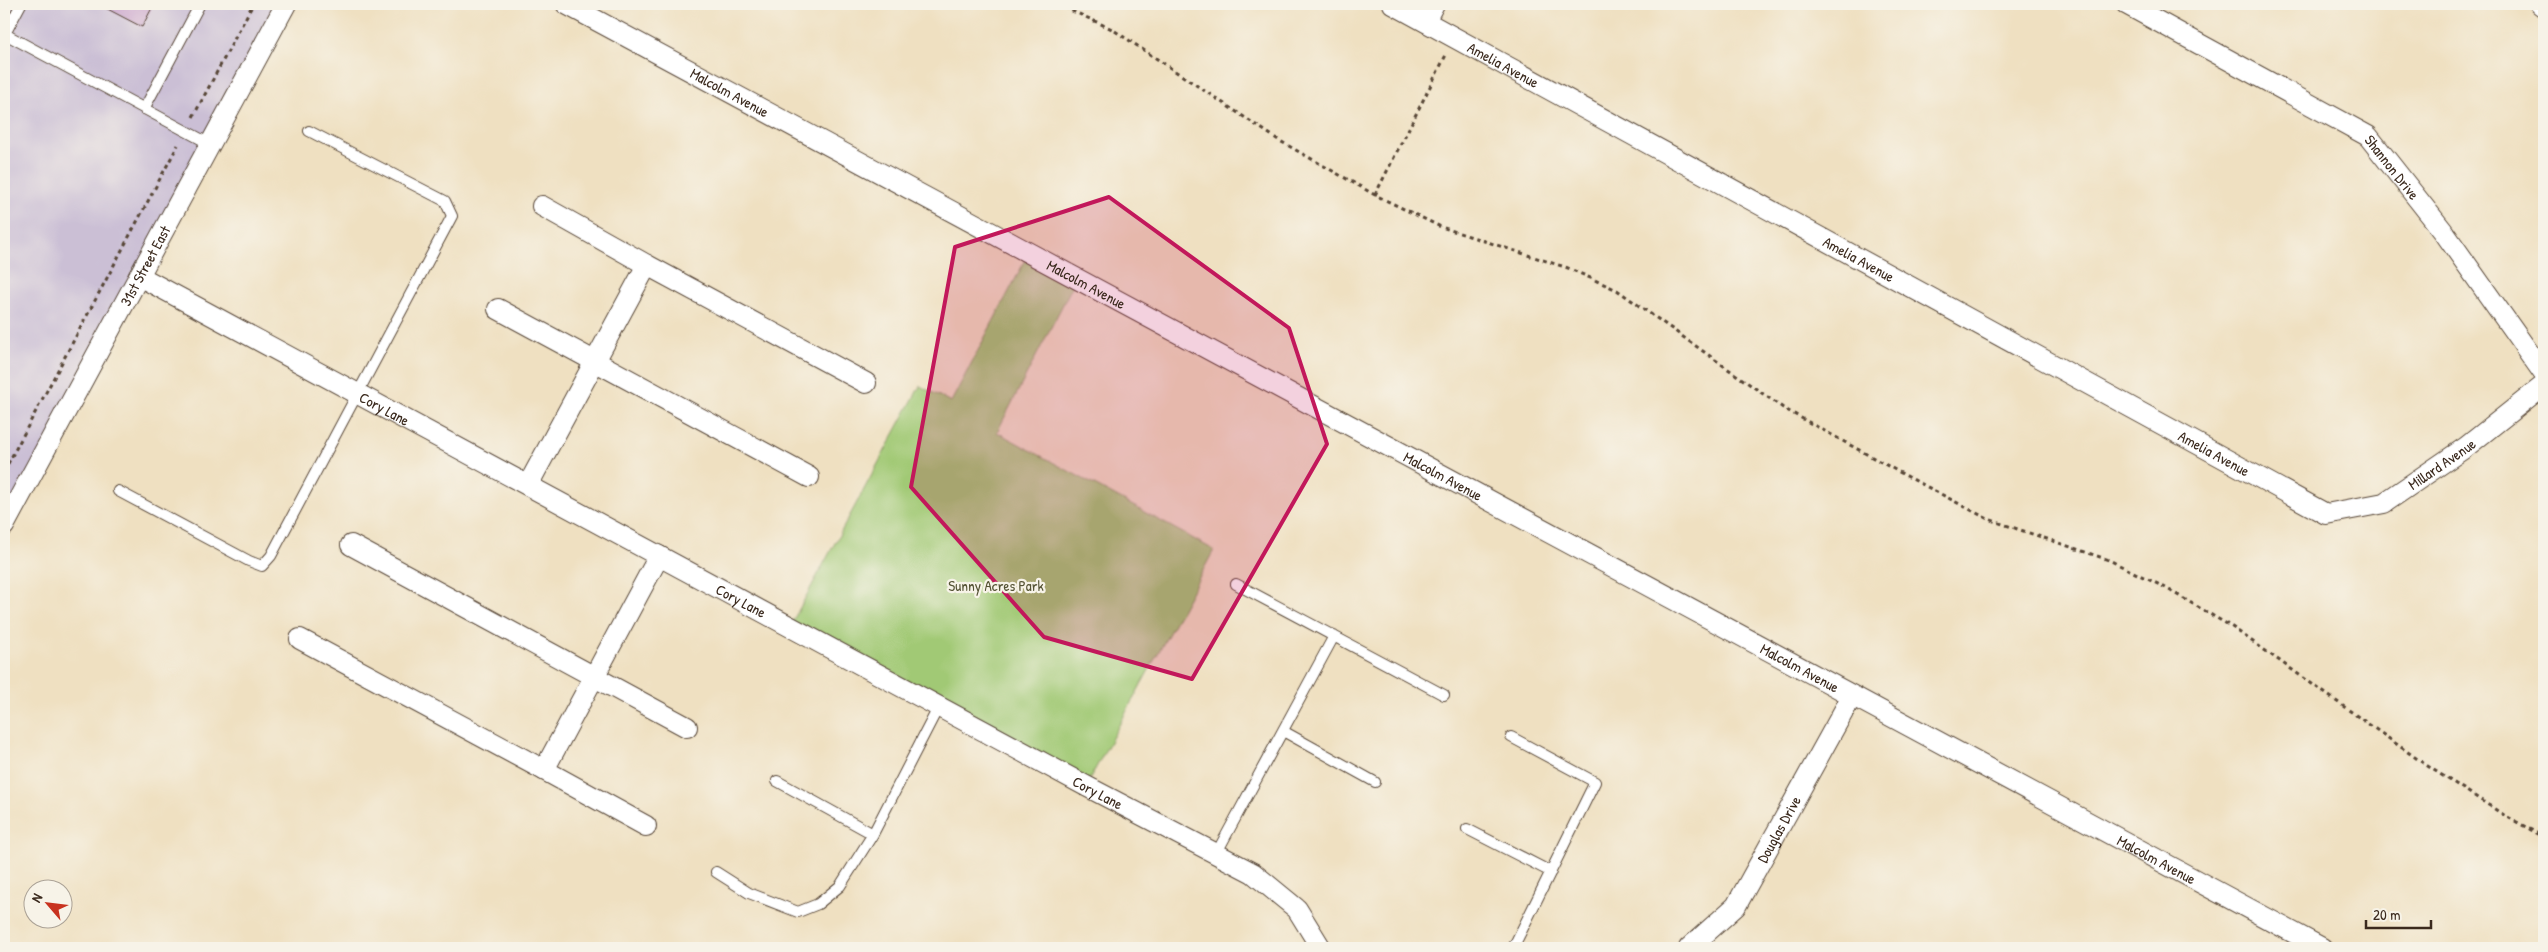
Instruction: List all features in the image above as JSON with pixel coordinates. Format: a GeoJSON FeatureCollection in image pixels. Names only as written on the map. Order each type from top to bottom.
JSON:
{"type":"FeatureCollection","features":[{"type":"Feature","properties":{"kind":"street","name":"31st Street East"},"geometry":{"type":"LineString","coordinates":[[4,526],[286,4]]}},
{"type":"Feature","properties":{"kind":"street","name":"Malcolm Avenue"},"geometry":{"type":"LineString","coordinates":[[566,4],[2322,948]]}},
{"type":"Feature","properties":{"kind":"street","name":"Amelia Avenue"},"geometry":{"type":"LineString","coordinates":[[1393,4],[1429,12],[1455,37],[2326,514]]}},
{"type":"Feature","properties":{"kind":"street","name":"Shannon Drive"},"geometry":{"type":"LineString","coordinates":[[2126,4],[2150,9],[2368,136],[2443,231],[2544,374]]}},
{"type":"Feature","properties":{"kind":"street"},"geometry":{"type":"LineString","coordinates":[[2540,4],[2544,7]]}},
{"type":"Feature","properties":{"kind":"street"},"geometry":{"type":"LineString","coordinates":[[542,206],[646,265],[866,382]]}},
{"type":"Feature","properties":{"kind":"street"},"geometry":{"type":"LineString","coordinates":[[528,485],[646,265]]}},
{"type":"Feature","properties":{"kind":"street","name":"Cory Lane"},"geometry":{"type":"LineString","coordinates":[[139,276],[1252,873],[1297,909],[1321,948]]}},
{"type":"Feature","properties":{"kind":"street"},"geometry":{"type":"LineString","coordinates":[[498,309],[809,477]]}},
{"type":"Feature","properties":{"kind":"street","name":"Millard Avenue"},"geometry":{"type":"LineString","coordinates":[[2326,514],[2384,504],[2466,447],[2544,385]]}},
{"type":"Feature","properties":{"kind":"street"},"geometry":{"type":"LineString","coordinates":[[351,545],[687,727]]}},
{"type":"Feature","properties":{"kind":"street"},"geometry":{"type":"LineString","coordinates":[[544,770],[659,556]]}},
{"type":"Feature","properties":{"kind":"street"},"geometry":{"type":"LineString","coordinates":[[300,639],[646,826]]}},
{"type":"Feature","properties":{"kind":"street","name":"Douglas Drive"},"geometry":{"type":"LineString","coordinates":[[1689,948],[1736,906],[1852,696]]}},
{"type":"Feature","properties":{"kind":"lane"},"geometry":{"type":"LineString","coordinates":[[21,4],[5,34],[210,144]]}},
{"type":"Feature","properties":{"kind":"lane"},"geometry":{"type":"LineString","coordinates":[[144,109],[200,4]]}},
{"type":"Feature","properties":{"kind":"lane"},"geometry":{"type":"LineString","coordinates":[[118,491],[249,562],[262,566],[270,556],[358,394],[452,216],[445,201],[309,131]]}},
{"type":"Feature","properties":{"kind":"lane"},"geometry":{"type":"LineString","coordinates":[[1236,584],[1444,696]]}},
{"type":"Feature","properties":{"kind":"lane"},"geometry":{"type":"LineString","coordinates":[[1216,854],[1334,636]]}},
{"type":"Feature","properties":{"kind":"lane"},"geometry":{"type":"LineString","coordinates":[[716,872],[749,893],[798,912],[818,904],[840,886],[873,834],[938,706]]}},
{"type":"Feature","properties":{"kind":"lane"},"geometry":{"type":"LineString","coordinates":[[1283,731],[1375,782]]}},
{"type":"Feature","properties":{"kind":"lane"},"geometry":{"type":"LineString","coordinates":[[1511,737],[1595,782],[1513,948]]}},
{"type":"Feature","properties":{"kind":"lane"},"geometry":{"type":"LineString","coordinates":[[777,781],[873,834]]}},
{"type":"Feature","properties":{"kind":"lane"},"geometry":{"type":"LineString","coordinates":[[1467,829],[1551,872]]}},
{"type":"Feature","properties":{"kind":"path"},"geometry":{"type":"LineString","coordinates":[[4,471],[253,4]]}},
{"type":"Feature","properties":{"kind":"path"},"geometry":{"type":"LineString","coordinates":[[1057,4],[1112,28],[1280,141],[1375,195],[1441,227],[1568,268],[1616,290],[1783,408],[1899,472],[1988,518],[2109,560],[2164,587],[2232,627],[2426,765],[2504,815],[2544,836]]}},
{"type":"Feature","properties":{"kind":"path"},"geometry":{"type":"LineString","coordinates":[[1375,195],[1455,37]]}},
{"type":"Feature","properties":{"kind":"highlighted area"},"geometry":{"type":"Polygon","coordinates":[[[1109,197],[1289,328],[1327,444],[1192,679],[1044,637],[911,487],[955,247],[1109,197]]]}},
{"type":"Feature","properties":{"kind":"shaded area"},"geometry":{"type":"Polygon","coordinates":[[[4,4],[286,4],[4,526],[4,4]]]}},
{"type":"Feature","properties":{"kind":"green space","name":"Sunny Acres Park"},"geometry":{"type":"Polygon","coordinates":[[[1029,253],[1076,279],[997,432],[1214,550],[1086,786],[790,626],[920,386],[951,402],[1029,253]]]}},
{"type":"Feature","properties":{"kind":"building"},"geometry":{"type":"Polygon","coordinates":[[[98,4],[154,4],[142,27],[98,4]]]}}]}
